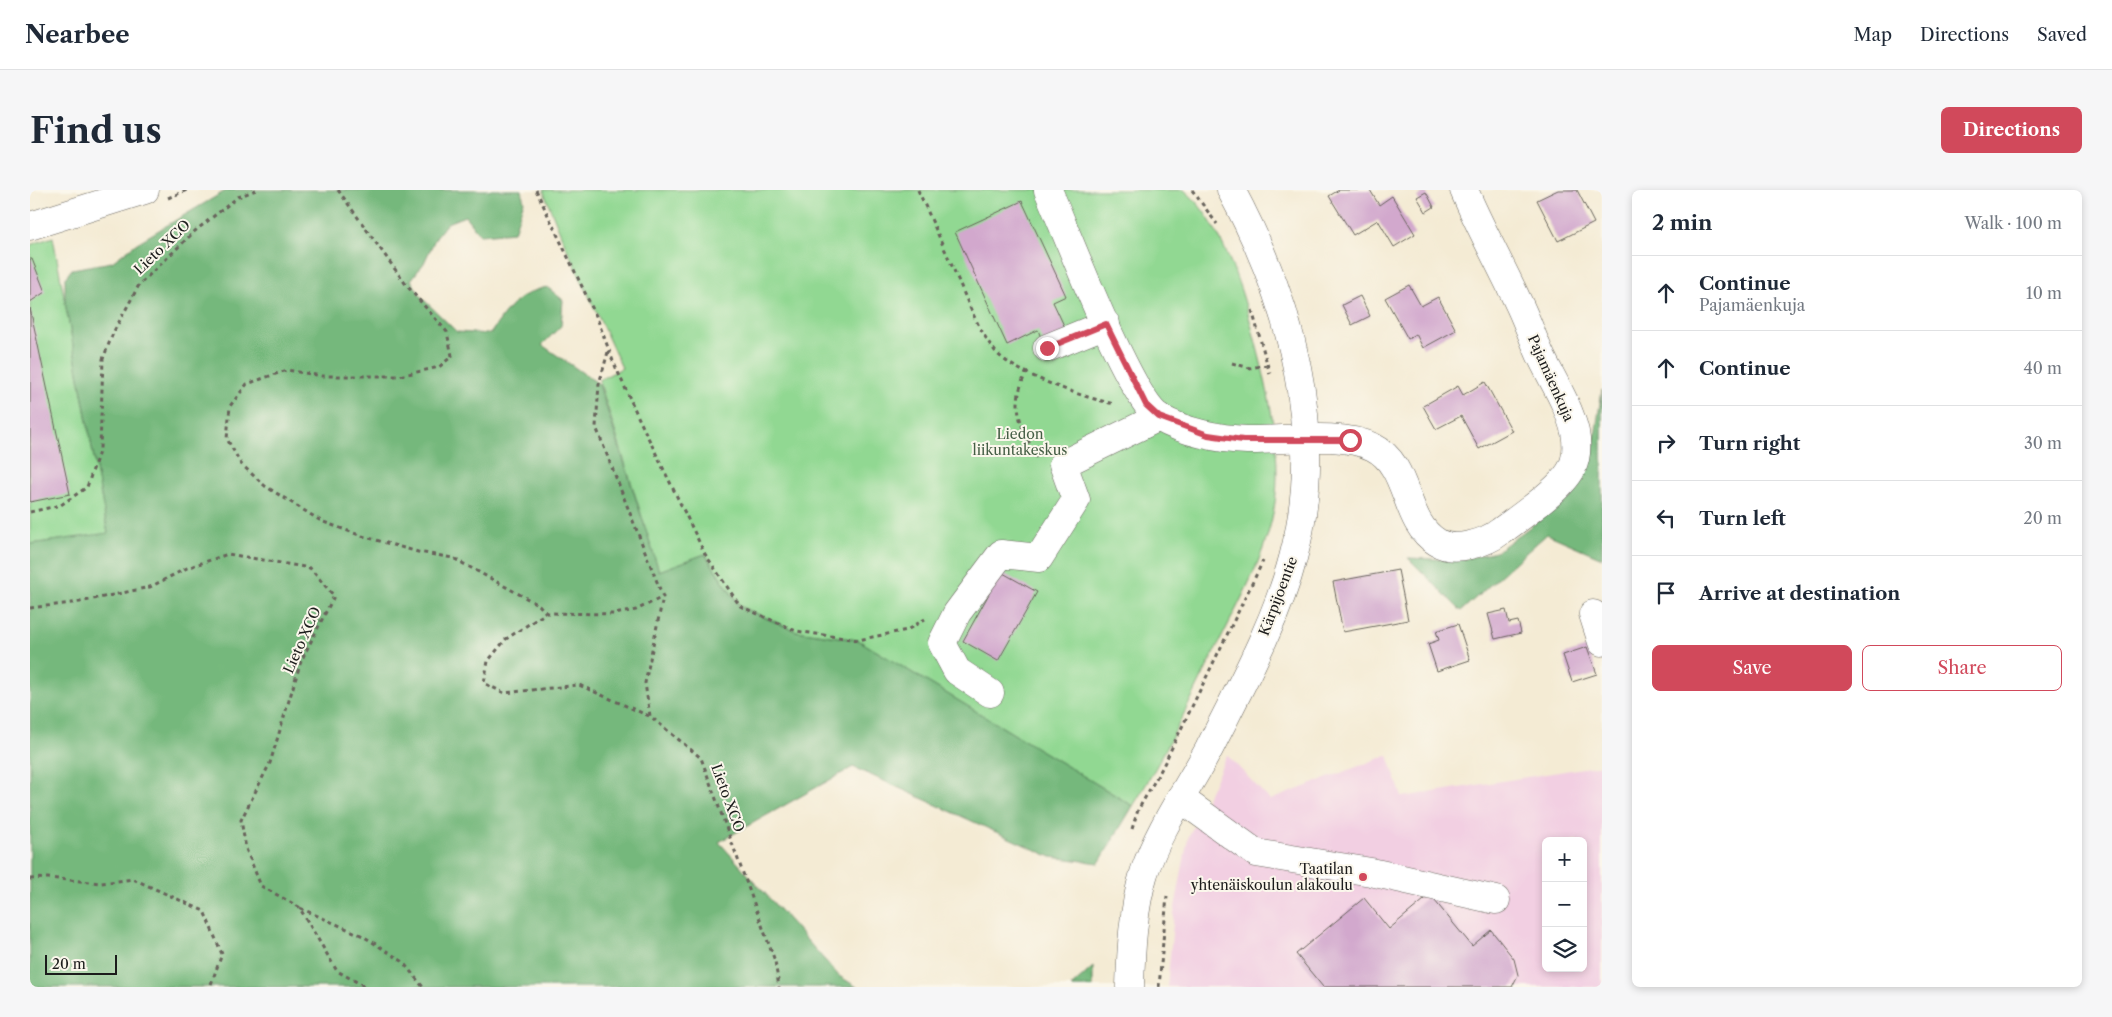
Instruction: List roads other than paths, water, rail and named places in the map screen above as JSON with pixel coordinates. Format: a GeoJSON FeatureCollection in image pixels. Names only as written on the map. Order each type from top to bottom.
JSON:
{"type":"FeatureCollection","features":[{"type":"Feature","properties":{"kind":"street"},"geometry":{"type":"LineString","coordinates":[[30,226],[82,199],[145,190]]}},
{"type":"Feature","properties":{"kind":"street"},"geometry":{"type":"LineString","coordinates":[[990,694],[958,671],[942,643],[957,613],[1001,554],[1039,558],[1076,500],[1063,464],[1152,411],[1106,324],[1048,190]]}},
{"type":"Feature","properties":{"kind":"street","name":"Kärpijoentie"},"geometry":{"type":"LineString","coordinates":[[1130,987],[1135,916],[1144,874],[1180,798],[1207,751],[1279,599],[1293,560],[1302,519],[1305,483],[1305,439],[1299,375],[1290,332],[1251,228],[1231,190]]}},
{"type":"Feature","properties":{"kind":"street","name":"Pajamäenkuja"},"geometry":{"type":"LineString","coordinates":[[1152,411],[1208,435],[1243,440],[1350,440],[1373,447],[1382,453],[1394,467],[1417,523],[1438,544],[1464,547],[1492,539],[1532,508],[1571,471],[1576,449],[1575,432],[1562,395],[1541,356],[1517,300],[1464,190]]}},
{"type":"Feature","properties":{"kind":"street"},"geometry":{"type":"LineString","coordinates":[[1039,356],[1106,324]]}},
{"type":"Feature","properties":{"kind":"street"},"geometry":{"type":"LineString","coordinates":[[1593,614],[1602,642]]}},
{"type":"Feature","properties":{"kind":"street"},"geometry":{"type":"LineString","coordinates":[[1180,798],[1256,853],[1371,872],[1496,900]]}},
{"type":"Feature","properties":{"kind":"place","name":"Taatilan yhtenäiskoulun alakoulu"},"geometry":{"type":"Point","coordinates":[1363,877]}},
{"type":"Feature","properties":{"kind":"park label","name":"Liedon liikuntakeskus"},"geometry":{"type":"Point","coordinates":[1020,442]}}]}
